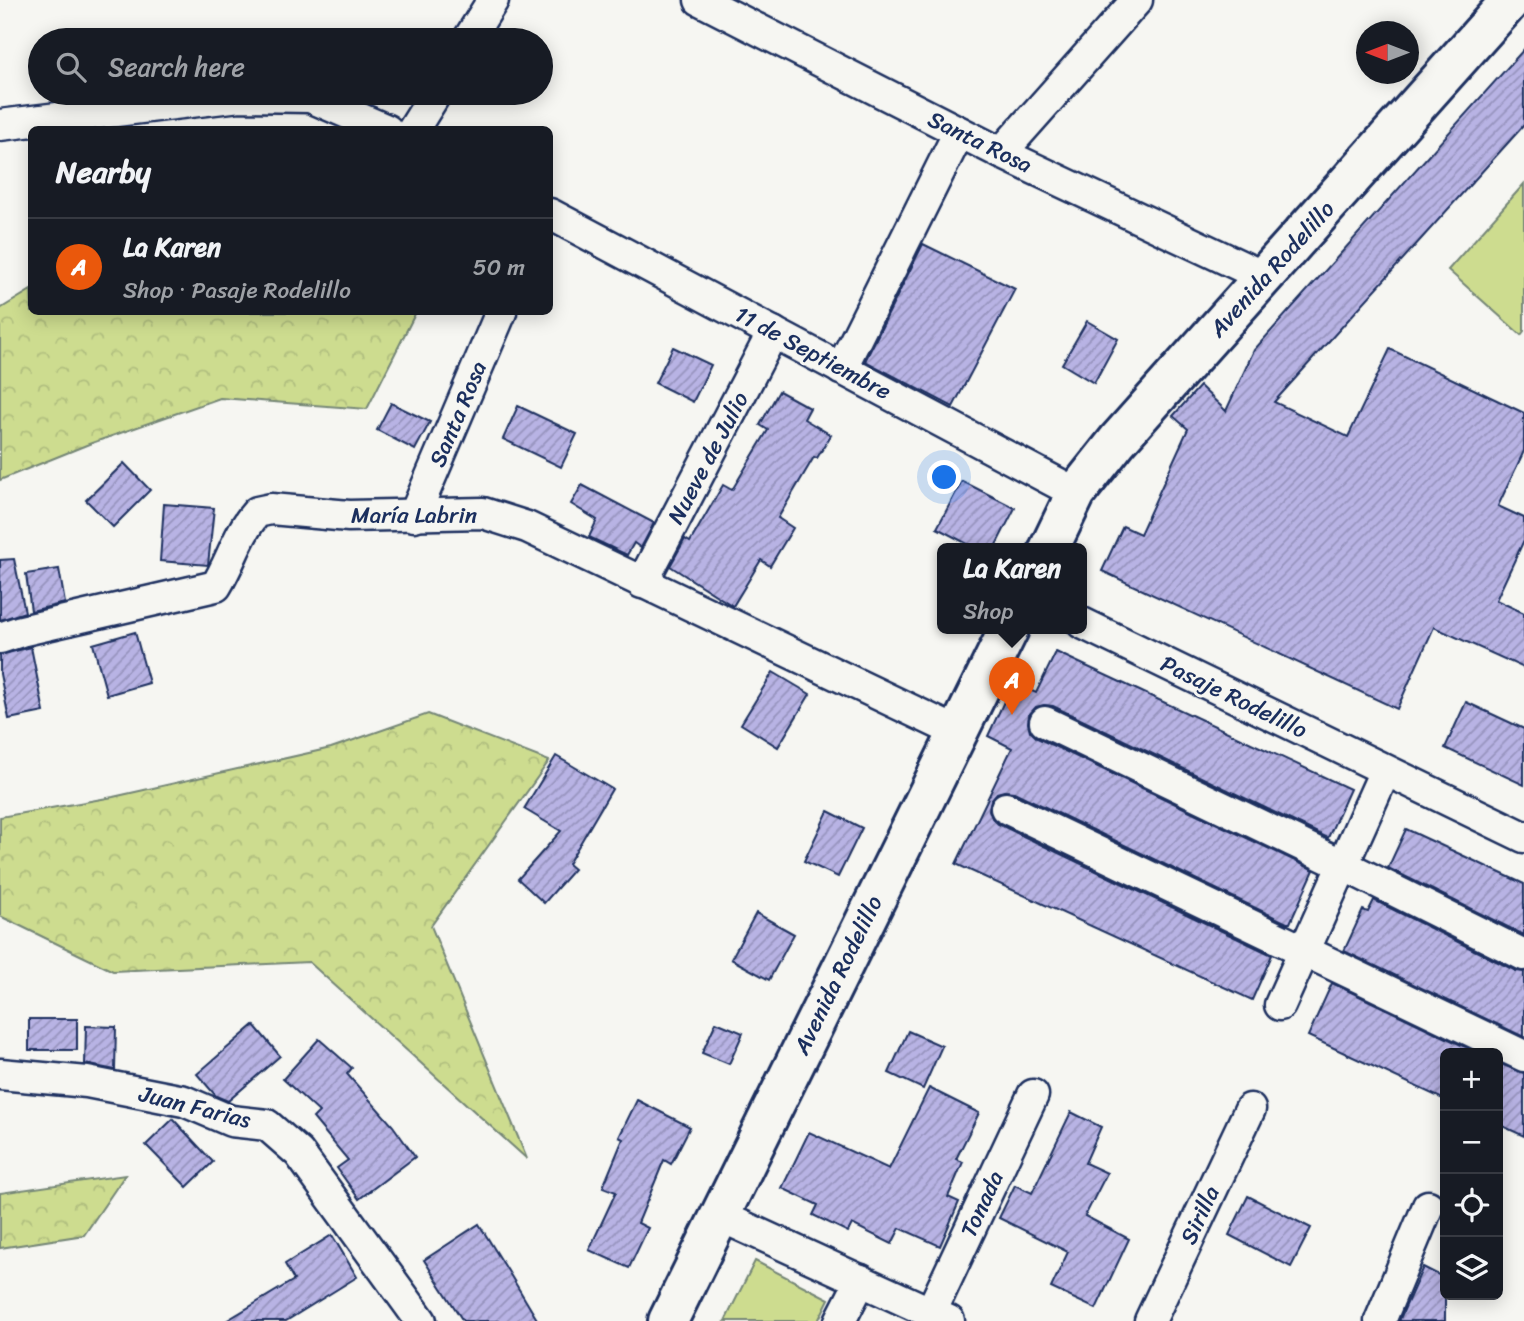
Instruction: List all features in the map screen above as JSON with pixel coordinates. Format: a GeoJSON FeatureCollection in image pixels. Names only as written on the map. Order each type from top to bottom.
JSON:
{"type":"FeatureCollection","features":[{"type":"Feature","properties":{"kind":"street"},"geometry":{"type":"LineString","coordinates":[[476,28],[493,0]]}},
{"type":"Feature","properties":{"kind":"street","name":"Santa Rosa"},"geometry":{"type":"LineString","coordinates":[[699,0],[1001,153],[1264,278]]}},
{"type":"Feature","properties":{"kind":"street"},"geometry":{"type":"LineString","coordinates":[[1001,153],[1137,0]]}},
{"type":"Feature","properties":{"kind":"street","name":"Avenida Rodelillo"},"geometry":{"type":"LineString","coordinates":[[1052,543],[1076,493],[1118,440],[1511,0]]}},
{"type":"Feature","properties":{"kind":"street"},"geometry":{"type":"LineString","coordinates":[[0,125],[166,105]]}},
{"type":"Feature","properties":{"kind":"street"},"geometry":{"type":"LineString","coordinates":[[329,105],[378,126]]}},
{"type":"Feature","properties":{"kind":"street"},"geometry":{"type":"LineString","coordinates":[[415,126],[429,105]]}},
{"type":"Feature","properties":{"kind":"street"},"geometry":{"type":"LineString","coordinates":[[841,369],[959,132]]}},
{"type":"Feature","properties":{"kind":"street","name":"11 de Septiembre"},"geometry":{"type":"LineString","coordinates":[[553,216],[1076,493]]}},
{"type":"Feature","properties":{"kind":"street","name":"Santa Rosa"},"geometry":{"type":"LineString","coordinates":[[414,516],[500,315]]}},
{"type":"Feature","properties":{"kind":"street","name":"Nueve de Julio"},"geometry":{"type":"LineString","coordinates":[[642,583],[773,332]]}},
{"type":"Feature","properties":{"kind":"street","name":"María Labrin"},"geometry":{"type":"LineString","coordinates":[[0,638],[216,586],[246,524],[257,512],[271,509],[349,516],[483,513],[527,527],[957,732]]}},
{"type":"Feature","properties":{"kind":"street","name":"Pasaje Rodelillo"},"geometry":{"type":"LineString","coordinates":[[1087,625],[1524,837]]}},
{"type":"Feature","properties":{"kind":"street","name":"Avenida Rodelillo"},"geometry":{"type":"LineString","coordinates":[[667,1321],[1006,634]]}},
{"type":"Feature","properties":{"kind":"street"},"geometry":{"type":"LineString","coordinates":[[1045,722],[1524,955]]}},
{"type":"Feature","properties":{"kind":"street"},"geometry":{"type":"LineString","coordinates":[[1280,1005],[1385,771]]}},
{"type":"Feature","properties":{"kind":"street"},"geometry":{"type":"LineString","coordinates":[[1006,808],[1524,1056]]}},
{"type":"Feature","properties":{"kind":"street","name":"Juan Farias"},"geometry":{"type":"LineString","coordinates":[[0,1074],[99,1084],[184,1101],[231,1121],[267,1125],[299,1153],[421,1321]]}},
{"type":"Feature","properties":{"kind":"street","name":"Tonada"},"geometry":{"type":"LineString","coordinates":[[940,1317],[1033,1095]]}},
{"type":"Feature","properties":{"kind":"street","name":"Sirilla"},"geometry":{"type":"LineString","coordinates":[[1150,1321],[1250,1109]]}},
{"type":"Feature","properties":{"kind":"street"},"geometry":{"type":"LineString","coordinates":[[1380,1321],[1428,1206]]}},
{"type":"Feature","properties":{"kind":"street"},"geometry":{"type":"LineString","coordinates":[[720,1216],[940,1317]]}},
{"type":"Feature","properties":{"kind":"street"},"geometry":{"type":"LineString","coordinates":[[841,1321],[861,1280]]}},
{"type":"Feature","properties":{"kind":"green space"},"geometry":{"type":"Polygon","coordinates":[[[1524,184],[1524,331],[1521,335],[1448,270],[1524,184]]]}},
{"type":"Feature","properties":{"kind":"green space"},"geometry":{"type":"Polygon","coordinates":[[[28,292],[28,315],[414,315],[367,409],[220,398],[89,444],[0,480],[0,309],[28,292]]]}},
{"type":"Feature","properties":{"kind":"green space"},"geometry":{"type":"Polygon","coordinates":[[[428,714],[549,761],[431,926],[527,1159],[309,962],[113,971],[0,916],[0,817],[113,797],[331,748],[428,714]]]}},
{"type":"Feature","properties":{"kind":"green space"},"geometry":{"type":"Polygon","coordinates":[[[125,1175],[84,1235],[0,1248],[0,1193],[125,1175]]]}},
{"type":"Feature","properties":{"kind":"green space"},"geometry":{"type":"Polygon","coordinates":[[[755,1261],[829,1299],[818,1321],[725,1321],[755,1261]]]}},
{"type":"Feature","properties":{"kind":"building"},"geometry":{"type":"Polygon","coordinates":[[[1524,49],[1524,125],[1274,402],[1348,437],[1390,349],[1524,413],[1524,451],[1498,506],[1524,518],[1524,540],[1496,600],[1524,613],[1524,668],[1434,627],[1397,709],[1102,571],[1123,526],[1140,534],[1188,429],[1173,416],[1200,386],[1226,411],[1254,350],[1524,49]]]}},
{"type":"Feature","properties":{"kind":"building"},"geometry":{"type":"Polygon","coordinates":[[[923,244],[1015,289],[953,407],[865,361],[923,244]]]}},
{"type":"Feature","properties":{"kind":"building"},"geometry":{"type":"Polygon","coordinates":[[[1087,321],[1118,339],[1094,383],[1062,364],[1087,321]]]}},
{"type":"Feature","properties":{"kind":"building"},"geometry":{"type":"Polygon","coordinates":[[[673,347],[711,365],[693,402],[655,383],[673,347]]]}},
{"type":"Feature","properties":{"kind":"building"},"geometry":{"type":"Polygon","coordinates":[[[779,391],[810,408],[804,419],[831,435],[817,458],[814,457],[778,518],[793,528],[770,566],[761,560],[733,606],[670,566],[685,539],[690,542],[723,485],[732,490],[768,430],[760,425],[779,391]]]}},
{"type":"Feature","properties":{"kind":"building"},"geometry":{"type":"Polygon","coordinates":[[[391,403],[430,422],[415,450],[377,430],[391,403]]]}},
{"type":"Feature","properties":{"kind":"building"},"geometry":{"type":"Polygon","coordinates":[[[518,406],[577,434],[561,467],[503,439],[518,406]]]}},
{"type":"Feature","properties":{"kind":"building"},"geometry":{"type":"Polygon","coordinates":[[[124,463],[150,490],[113,527],[86,500],[124,463]]]}},
{"type":"Feature","properties":{"kind":"building"},"geometry":{"type":"Polygon","coordinates":[[[962,481],[1015,508],[997,543],[966,543],[937,528],[962,481]]]}},
{"type":"Feature","properties":{"kind":"building"},"geometry":{"type":"Polygon","coordinates":[[[582,485],[654,523],[641,548],[634,543],[627,555],[589,537],[597,520],[571,504],[582,485]]]}},
{"type":"Feature","properties":{"kind":"building"},"geometry":{"type":"Polygon","coordinates":[[[164,504],[214,508],[208,565],[160,561],[164,504]]]}},
{"type":"Feature","properties":{"kind":"building"},"geometry":{"type":"Polygon","coordinates":[[[14,559],[25,612],[0,620],[0,560],[14,559]]]}},
{"type":"Feature","properties":{"kind":"building"},"geometry":{"type":"Polygon","coordinates":[[[59,569],[65,603],[31,611],[26,574],[59,569]]]}},
{"type":"Feature","properties":{"kind":"building"},"geometry":{"type":"Polygon","coordinates":[[[135,632],[149,683],[107,695],[93,644],[135,632]]]}},
{"type":"Feature","properties":{"kind":"building"},"geometry":{"type":"Polygon","coordinates":[[[31,647],[44,712],[9,719],[0,674],[0,655],[31,647]]]}},
{"type":"Feature","properties":{"kind":"building"},"geometry":{"type":"Polygon","coordinates":[[[1056,652],[1350,789],[1328,838],[1053,706],[1036,707],[1029,715],[1030,731],[1037,738],[1314,870],[1290,923],[1287,923],[1014,792],[997,793],[991,800],[989,810],[998,824],[1272,955],[1252,1000],[956,864],[1012,748],[988,736],[1013,682],[1036,693],[1056,652]]]}},
{"type":"Feature","properties":{"kind":"building"},"geometry":{"type":"Polygon","coordinates":[[[773,672],[810,694],[778,747],[741,724],[773,672]]]}},
{"type":"Feature","properties":{"kind":"building"},"geometry":{"type":"Polygon","coordinates":[[[1466,702],[1524,729],[1524,785],[1445,748],[1466,702]]]}},
{"type":"Feature","properties":{"kind":"building"},"geometry":{"type":"Polygon","coordinates":[[[556,756],[612,789],[568,864],[574,869],[544,903],[518,879],[561,831],[524,809],[556,756]]]}},
{"type":"Feature","properties":{"kind":"building"},"geometry":{"type":"Polygon","coordinates":[[[828,811],[862,828],[838,877],[804,861],[828,811]]]}},
{"type":"Feature","properties":{"kind":"building"},"geometry":{"type":"Polygon","coordinates":[[[1406,829],[1524,884],[1524,935],[1388,868],[1406,829]]]}},
{"type":"Feature","properties":{"kind":"building"},"geometry":{"type":"Polygon","coordinates":[[[1374,900],[1516,971],[1524,972],[1524,1037],[1344,951],[1363,910],[1368,912],[1374,900]]]}},
{"type":"Feature","properties":{"kind":"building"},"geometry":{"type":"Polygon","coordinates":[[[756,913],[794,934],[769,980],[731,959],[756,913]]]}},
{"type":"Feature","properties":{"kind":"building"},"geometry":{"type":"Polygon","coordinates":[[[1332,983],[1468,1048],[1440,1048],[1440,1098],[1308,1036],[1332,983]]]}},
{"type":"Feature","properties":{"kind":"building"},"geometry":{"type":"Polygon","coordinates":[[[29,1019],[77,1019],[77,1050],[29,1050],[29,1019]]]}},
{"type":"Feature","properties":{"kind":"building"},"geometry":{"type":"Polygon","coordinates":[[[716,1022],[743,1033],[729,1064],[702,1053],[716,1022]]]}},
{"type":"Feature","properties":{"kind":"building"},"geometry":{"type":"Polygon","coordinates":[[[254,1025],[280,1056],[228,1101],[216,1096],[197,1074],[254,1025]]]}},
{"type":"Feature","properties":{"kind":"building"},"geometry":{"type":"Polygon","coordinates":[[[86,1026],[116,1027],[115,1070],[85,1064],[86,1026]]]}},
{"type":"Feature","properties":{"kind":"building"},"geometry":{"type":"Polygon","coordinates":[[[908,1031],[942,1046],[923,1089],[889,1073],[908,1031]]]}},
{"type":"Feature","properties":{"kind":"building"},"geometry":{"type":"Polygon","coordinates":[[[319,1039],[352,1068],[347,1074],[393,1126],[415,1157],[359,1199],[337,1168],[348,1160],[313,1118],[319,1112],[283,1079],[319,1039]]]}},
{"type":"Feature","properties":{"kind":"building"},"geometry":{"type":"Polygon","coordinates":[[[1503,1065],[1524,1073],[1524,1136],[1503,1126],[1503,1065]]]}},
{"type":"Feature","properties":{"kind":"building"},"geometry":{"type":"Polygon","coordinates":[[[929,1088],[979,1113],[956,1159],[963,1162],[948,1197],[959,1202],[940,1246],[900,1228],[892,1244],[852,1224],[848,1232],[813,1215],[818,1205],[782,1188],[809,1132],[889,1169],[929,1088]]]}},
{"type":"Feature","properties":{"kind":"building"},"geometry":{"type":"Polygon","coordinates":[[[637,1100],[690,1127],[671,1164],[664,1160],[638,1223],[648,1228],[629,1268],[589,1250],[616,1192],[603,1187],[623,1139],[619,1137],[637,1100]]]}},
{"type":"Feature","properties":{"kind":"building"},"geometry":{"type":"Polygon","coordinates":[[[1071,1112],[1101,1127],[1085,1163],[1107,1173],[1085,1216],[1129,1239],[1096,1309],[1051,1288],[1068,1252],[999,1218],[1015,1185],[1032,1193],[1071,1112]]]}},
{"type":"Feature","properties":{"kind":"building"},"geometry":{"type":"Polygon","coordinates":[[[173,1119],[213,1162],[187,1187],[146,1145],[173,1119]]]}},
{"type":"Feature","properties":{"kind":"building"},"geometry":{"type":"Polygon","coordinates":[[[1248,1196],[1311,1228],[1291,1267],[1229,1235],[1248,1196]]]}},
{"type":"Feature","properties":{"kind":"building"},"geometry":{"type":"Polygon","coordinates":[[[479,1224],[538,1321],[463,1321],[424,1260],[479,1224]]]}},
{"type":"Feature","properties":{"kind":"building"},"geometry":{"type":"Polygon","coordinates":[[[332,1235],[357,1277],[286,1321],[226,1321],[294,1280],[285,1264],[332,1235]]]}},
{"type":"Feature","properties":{"kind":"building"},"geometry":{"type":"Polygon","coordinates":[[[1423,1267],[1440,1276],[1440,1300],[1445,1300],[1445,1321],[1399,1321],[1423,1267]]]}},
{"type":"Feature","properties":{"kind":"place","name":"La Karen"},"geometry":{"type":"Point","coordinates":[1012,715]}}]}
